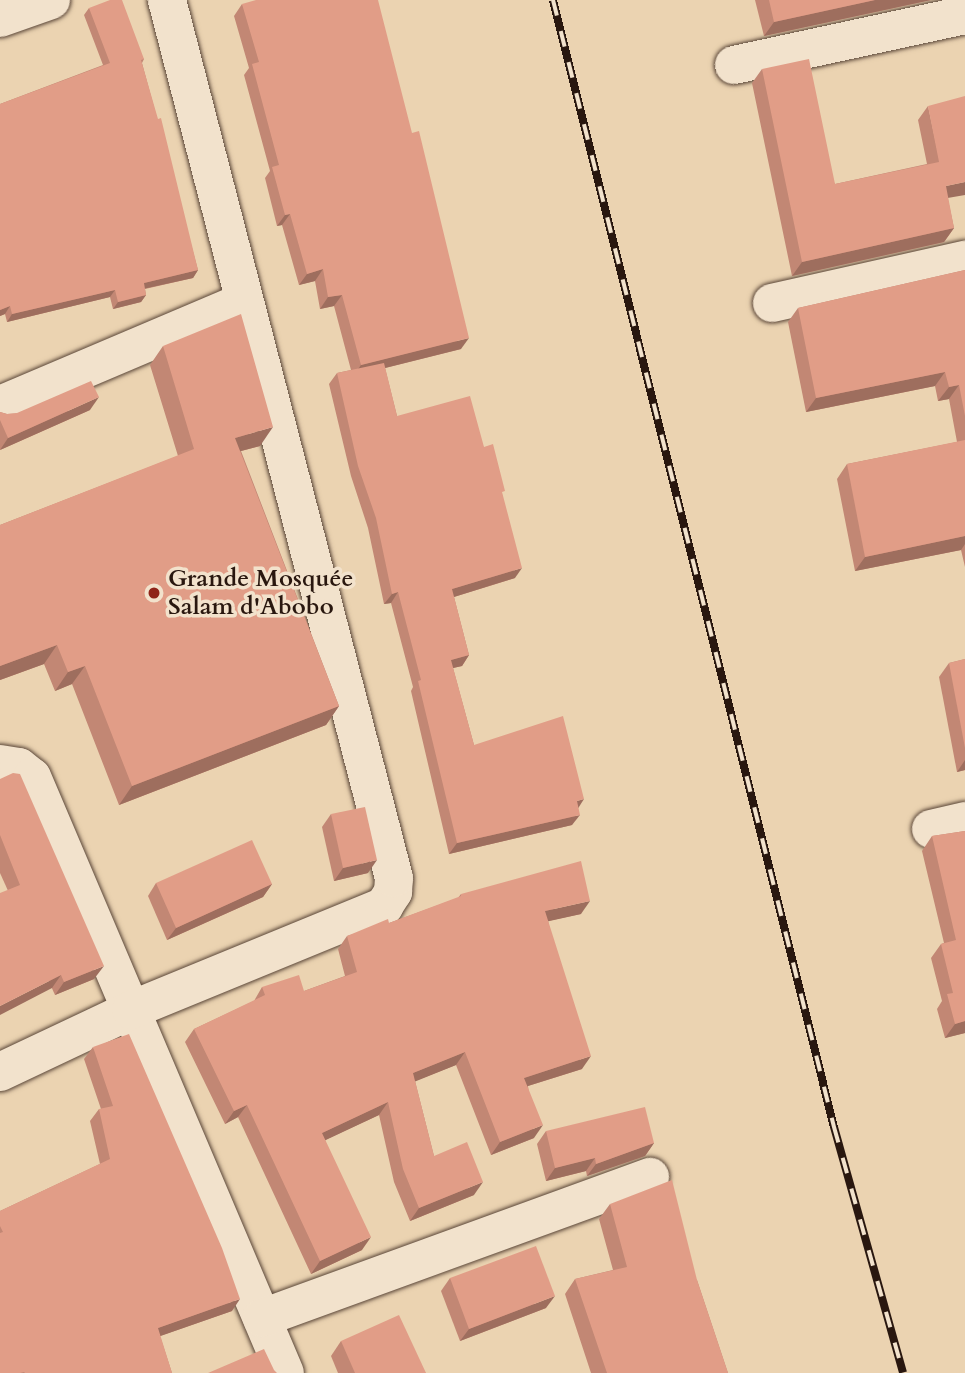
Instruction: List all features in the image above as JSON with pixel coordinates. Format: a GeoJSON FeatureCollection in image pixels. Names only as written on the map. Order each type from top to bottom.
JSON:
{"type":"FeatureCollection","features":[{"type":"Feature","properties":{"kind":"street"},"geometry":{"type":"LineString","coordinates":[[0,18],[51,0]]}},
{"type":"Feature","properties":{"kind":"street"},"geometry":{"type":"LineString","coordinates":[[0,1072],[131,1010],[384,906],[393,892],[394,878],[167,0]]}},
{"type":"Feature","properties":{"kind":"street"},"geometry":{"type":"LineString","coordinates":[[734,65],[965,15]]}},
{"type":"Feature","properties":{"kind":"street"},"geometry":{"type":"LineString","coordinates":[[772,303],[965,260]]}},
{"type":"Feature","properties":{"kind":"street"},"geometry":{"type":"LineString","coordinates":[[0,405],[243,302]]}},
{"type":"Feature","properties":{"kind":"street"},"geometry":{"type":"LineString","coordinates":[[0,764],[19,767],[32,777],[285,1373]]}},
{"type":"Feature","properties":{"kind":"street"},"geometry":{"type":"LineString","coordinates":[[262,1318],[650,1177]]}},
{"type":"Feature","properties":{"kind":"building"},"geometry":{"type":"Polygon","coordinates":[[[110,0],[122,0],[144,59],[141,60],[158,119],[161,118],[198,270],[144,283],[146,295],[118,302],[115,290],[12,314],[10,306],[0,310],[0,104],[110,63],[89,8],[110,0]]]}},
{"type":"Feature","properties":{"kind":"building"},"geometry":{"type":"Polygon","coordinates":[[[256,0],[378,0],[412,133],[419,131],[469,338],[361,365],[342,295],[328,297],[323,269],[307,274],[290,214],[285,215],[272,167],[279,165],[252,64],[259,62],[242,4],[256,0]]]}},
{"type":"Feature","properties":{"kind":"building"},"geometry":{"type":"Polygon","coordinates":[[[769,0],[875,0],[774,22],[769,0]]]}},
{"type":"Feature","properties":{"kind":"building"},"geometry":{"type":"Polygon","coordinates":[[[809,59],[835,184],[939,162],[928,106],[965,96],[965,182],[946,186],[954,228],[802,262],[762,69],[809,59]]]}},
{"type":"Feature","properties":{"kind":"building"},"geometry":{"type":"Polygon","coordinates":[[[965,270],[965,416],[959,385],[949,387],[945,372],[816,398],[798,308],[965,270]]]}},
{"type":"Feature","properties":{"kind":"building","name":"Grande Mosquée Salam d'Abobo"},"geometry":{"type":"Polygon","coordinates":[[[241,314],[273,427],[235,438],[339,706],[132,786],[85,666],[68,672],[57,645],[0,666],[0,525],[194,449],[163,346],[241,314]]]}},
{"type":"Feature","properties":{"kind":"building"},"geometry":{"type":"Polygon","coordinates":[[[384,363],[397,416],[470,396],[484,447],[493,444],[505,491],[502,492],[522,568],[452,589],[469,655],[451,660],[474,745],[563,716],[584,799],[577,801],[580,815],[457,843],[418,681],[421,680],[398,592],[392,594],[376,518],[358,466],[337,373],[384,363]]]}},
{"type":"Feature","properties":{"kind":"building"},"geometry":{"type":"Polygon","coordinates":[[[91,381],[99,397],[8,438],[0,420],[0,412],[17,413],[91,381]]]}},
{"type":"Feature","properties":{"kind":"building"},"geometry":{"type":"Polygon","coordinates":[[[965,440],[965,536],[865,557],[847,464],[965,440]]]}},
{"type":"Feature","properties":{"kind":"building"},"geometry":{"type":"Polygon","coordinates":[[[965,659],[965,748],[949,663],[965,659]]]}},
{"type":"Feature","properties":{"kind":"building"},"geometry":{"type":"Polygon","coordinates":[[[13,773],[20,774],[104,966],[64,982],[61,975],[0,1006],[0,893],[20,885],[0,835],[0,779],[13,773]]]}},
{"type":"Feature","properties":{"kind":"building"},"geometry":{"type":"Polygon","coordinates":[[[365,807],[377,860],[343,868],[331,814],[365,807]]]}},
{"type":"Feature","properties":{"kind":"building"},"geometry":{"type":"Polygon","coordinates":[[[965,831],[965,1021],[955,1024],[947,994],[953,993],[941,944],[956,940],[932,836],[965,831]]]}},
{"type":"Feature","properties":{"kind":"building"},"geometry":{"type":"Polygon","coordinates":[[[252,840],[272,884],[176,928],[156,883],[252,840]]]}},
{"type":"Feature","properties":{"kind":"building"},"geometry":{"type":"Polygon","coordinates":[[[581,861],[590,901],[545,911],[591,1056],[524,1078],[543,1125],[500,1142],[465,1052],[413,1073],[434,1156],[467,1142],[483,1182],[419,1208],[403,1169],[388,1102],[322,1133],[371,1237],[320,1261],[247,1105],[234,1111],[194,1029],[265,995],[262,987],[299,975],[304,991],[357,972],[347,936],[388,919],[389,923],[461,894],[581,861]]]}},
{"type":"Feature","properties":{"kind":"building"},"geometry":{"type":"Polygon","coordinates":[[[129,1034],[222,1248],[240,1299],[158,1328],[172,1373],[0,1373],[0,1233],[3,1232],[0,1226],[0,1211],[110,1159],[99,1109],[113,1106],[93,1047],[129,1034]]]}},
{"type":"Feature","properties":{"kind":"building"},"geometry":{"type":"Polygon","coordinates":[[[645,1107],[654,1143],[596,1164],[595,1158],[555,1168],[546,1131],[645,1107]]]}},
{"type":"Feature","properties":{"kind":"building"},"geometry":{"type":"Polygon","coordinates":[[[672,1180],[697,1280],[728,1373],[607,1373],[575,1279],[627,1267],[610,1204],[672,1180]]]}},
{"type":"Feature","properties":{"kind":"building"},"geometry":{"type":"Polygon","coordinates":[[[536,1246],[555,1296],[469,1329],[450,1278],[536,1246]]]}},
{"type":"Feature","properties":{"kind":"building"},"geometry":{"type":"Polygon","coordinates":[[[399,1315],[426,1373],[355,1373],[341,1341],[399,1315]]]}},
{"type":"Feature","properties":{"kind":"building"},"geometry":{"type":"Polygon","coordinates":[[[264,1349],[277,1373],[208,1373],[264,1349]]]}},
{"type":"Feature","properties":{"kind":"railway"},"geometry":{"type":"LineString","coordinates":[[553,0],[834,1127],[903,1373]]}},
{"type":"Feature","properties":{"kind":"place","name":"Grande Mosquée Salam d'Abobo"},"geometry":{"type":"Point","coordinates":[154,593]}}]}
